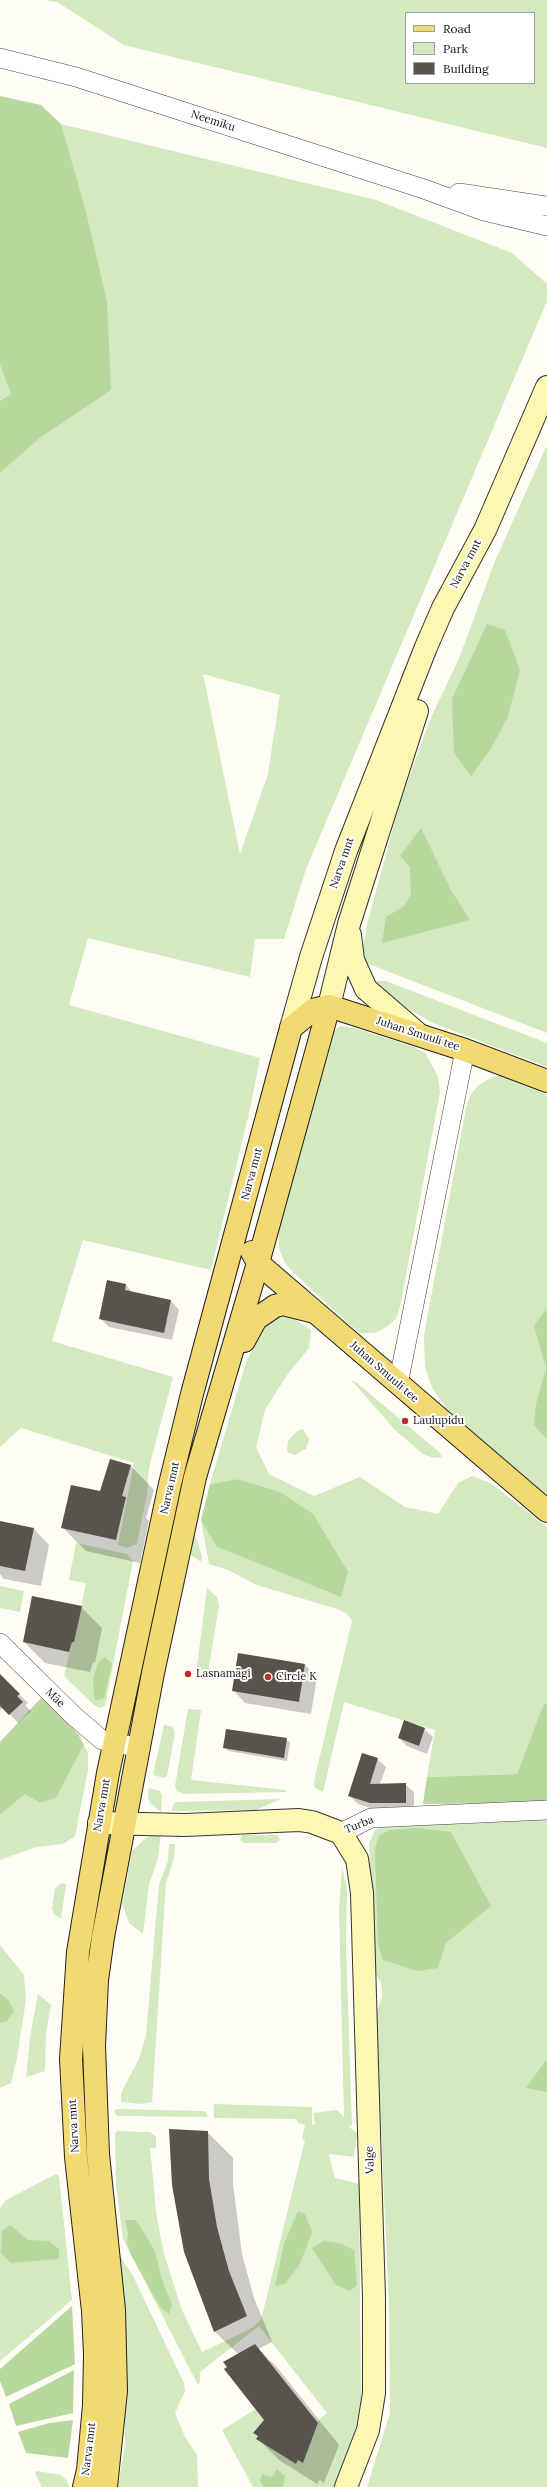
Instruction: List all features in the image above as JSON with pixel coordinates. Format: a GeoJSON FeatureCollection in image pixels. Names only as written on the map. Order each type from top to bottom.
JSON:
{"type":"FeatureCollection","features":[{"type":"Feature","properties":{"kind":"main road","name":"Narva mnt"},"geometry":{"type":"LineString","coordinates":[[106,2487],[112,2443],[116,2384],[114,2310],[98,2154],[94,2046],[97,1980],[102,1944],[174,1568],[196,1477],[258,1263],[329,1006],[349,924],[407,736],[485,530],[547,387]]}},
{"type":"Feature","properties":{"kind":"main road","name":"Narva mnt"},"geometry":{"type":"LineString","coordinates":[[84,2487],[88,2470],[94,2405],[95,2354],[76,2157],[71,2059],[78,1952],[99,1823],[115,1743],[192,1394],[311,957],[346,851],[442,608],[485,530]]}},
{"type":"Feature","properties":{"kind":"main road"},"geometry":{"type":"LineString","coordinates":[[349,924],[353,960],[366,989],[416,1032]]}},
{"type":"Feature","properties":{"kind":"main road"},"geometry":{"type":"LineString","coordinates":[[292,1028],[313,1010],[329,1006]]}},
{"type":"Feature","properties":{"kind":"main road","name":"Juhan Smuuli tee"},"geometry":{"type":"LineString","coordinates":[[329,1006],[416,1032],[547,1082]]}},
{"type":"Feature","properties":{"kind":"main road"},"geometry":{"type":"LineString","coordinates":[[245,1202],[244,1229],[248,1244],[258,1263]]}},
{"type":"Feature","properties":{"kind":"main road","name":"Juhan Smuuli tee"},"geometry":{"type":"LineString","coordinates":[[258,1263],[547,1511]]}},
{"type":"Feature","properties":{"kind":"main road"},"geometry":{"type":"LineString","coordinates":[[223,1385],[249,1330],[256,1319],[266,1310],[283,1304],[316,1312]]}},
{"type":"Feature","properties":{"kind":"main road","name":"Turba"},"geometry":{"type":"LineString","coordinates":[[99,1823],[126,1825],[299,1820],[325,1826],[341,1833]]}},
{"type":"Feature","properties":{"kind":"main road","name":"Valge"},"geometry":{"type":"LineString","coordinates":[[341,1833],[357,1859],[362,1893],[374,2297],[374,2393],[368,2430],[346,2487]]}},
{"type":"Feature","properties":{"kind":"street","name":"Neemiku"},"geometry":{"type":"LineString","coordinates":[[0,58],[76,77],[424,189],[484,211],[547,226]]}},
{"type":"Feature","properties":{"kind":"street","name":"Neemiku"},"geometry":{"type":"LineString","coordinates":[[424,189],[547,206]]}},
{"type":"Feature","properties":{"kind":"street"},"geometry":{"type":"LineString","coordinates":[[398,1384],[465,1050]]}},
{"type":"Feature","properties":{"kind":"street","name":"Mäe"},"geometry":{"type":"LineString","coordinates":[[0,1644],[74,1716],[102,1740],[140,1748]]}},
{"type":"Feature","properties":{"kind":"street","name":"Turba"},"geometry":{"type":"LineString","coordinates":[[341,1833],[372,1818],[547,1810]]}},
{"type":"Feature","properties":{"kind":"green space"},"geometry":{"type":"Polygon","coordinates":[[[45,0],[547,0],[547,148],[124,45],[57,2],[45,0]]]}},
{"type":"Feature","properties":{"kind":"green space"},"geometry":{"type":"Polygon","coordinates":[[[0,96],[41,105],[61,124],[86,212],[107,302],[111,390],[41,437],[0,473],[0,401],[11,394],[0,365],[0,96]]]}},
{"type":"Feature","properties":{"kind":"green space"},"geometry":{"type":"Polygon","coordinates":[[[61,124],[376,200],[512,253],[547,284],[547,301],[306,869],[284,939],[255,939],[250,977],[88,938],[69,1005],[260,1058],[250,1109],[211,1270],[83,1240],[52,1341],[173,1377],[149,1468],[147,1494],[137,1544],[127,1548],[118,1545],[134,1463],[21,1428],[0,1447],[0,473],[41,437],[67,149],[61,124]],[[203,674],[240,854],[268,774],[280,695],[203,674]]]}},
{"type":"Feature","properties":{"kind":"green space"},"geometry":{"type":"Polygon","coordinates":[[[0,365],[11,394],[0,401],[0,365]]]}},
{"type":"Feature","properties":{"kind":"green space"},"geometry":{"type":"Polygon","coordinates":[[[547,445],[547,1033],[366,963],[363,948],[367,924],[400,803],[429,722],[460,656],[495,561],[547,445]]]}},
{"type":"Feature","properties":{"kind":"green space"},"geometry":{"type":"Polygon","coordinates":[[[487,624],[505,630],[520,670],[508,716],[492,747],[471,776],[454,753],[452,699],[487,624]]]}},
{"type":"Feature","properties":{"kind":"green space"},"geometry":{"type":"Polygon","coordinates":[[[421,828],[451,890],[470,920],[382,943],[386,917],[404,906],[411,895],[410,867],[400,856],[421,828]]]}},
{"type":"Feature","properties":{"kind":"green space"},"geometry":{"type":"Polygon","coordinates":[[[377,981],[386,981],[547,1043],[547,1067],[433,1023],[392,1000],[375,986],[377,981]]]}},
{"type":"Feature","properties":{"kind":"green space"},"geometry":{"type":"Polygon","coordinates":[[[340,1026],[354,1028],[414,1047],[425,1053],[438,1076],[440,1092],[400,1307],[396,1319],[388,1326],[375,1333],[359,1333],[295,1274],[285,1263],[279,1249],[279,1231],[329,1041],[333,1032],[340,1026]]]}},
{"type":"Feature","properties":{"kind":"green space"},"geometry":{"type":"Polygon","coordinates":[[[499,1075],[547,1095],[547,1497],[446,1408],[432,1388],[425,1367],[424,1335],[466,1108],[471,1094],[478,1086],[490,1078],[499,1075]]]}},
{"type":"Feature","properties":{"kind":"green space"},"geometry":{"type":"Polygon","coordinates":[[[547,1308],[546,1438],[534,1425],[536,1404],[546,1368],[534,1326],[547,1308]]]}},
{"type":"Feature","properties":{"kind":"green space"},"geometry":{"type":"Polygon","coordinates":[[[280,1316],[294,1319],[311,1330],[309,1348],[287,1375],[265,1410],[256,1447],[269,1474],[314,1496],[360,1477],[405,1507],[438,1514],[458,1483],[472,1476],[491,1483],[547,1527],[547,1702],[543,1707],[517,1774],[427,1777],[435,1730],[344,1702],[323,1792],[315,1788],[314,1781],[352,1621],[347,1614],[337,1609],[257,1585],[228,1570],[209,1564],[201,1520],[216,1546],[280,1492],[238,1479],[210,1484],[246,1362],[262,1331],[272,1320],[280,1316]]]}},
{"type":"Feature","properties":{"kind":"green space"},"geometry":{"type":"Polygon","coordinates":[[[352,1381],[356,1382],[439,1452],[442,1457],[434,1458],[423,1454],[396,1431],[352,1381]]]}},
{"type":"Feature","properties":{"kind":"green space"},"geometry":{"type":"Polygon","coordinates":[[[303,1429],[309,1439],[306,1449],[295,1455],[287,1452],[288,1441],[297,1431],[303,1429]]]}},
{"type":"Feature","properties":{"kind":"green space"},"geometry":{"type":"Polygon","coordinates":[[[238,1479],[280,1492],[313,1514],[348,1572],[341,1597],[216,1546],[201,1520],[210,1484],[238,1479]]]}},
{"type":"Feature","properties":{"kind":"green space"},"geometry":{"type":"Polygon","coordinates":[[[195,1522],[195,1535],[202,1556],[201,1562],[191,1555],[195,1522]]]}},
{"type":"Feature","properties":{"kind":"green space"},"geometry":{"type":"Polygon","coordinates":[[[76,1543],[127,1554],[133,1561],[105,1706],[100,1708],[94,1705],[64,1676],[72,1642],[74,1642],[86,1583],[69,1580],[76,1543]]]}},
{"type":"Feature","properties":{"kind":"green space"},"geometry":{"type":"Polygon","coordinates":[[[0,1586],[24,1591],[20,1612],[0,1608],[0,1586]]]}},
{"type":"Feature","properties":{"kind":"green space"},"geometry":{"type":"Polygon","coordinates":[[[207,1588],[217,1597],[219,1605],[207,1680],[200,1679],[196,1674],[207,1588]]]}},
{"type":"Feature","properties":{"kind":"green space"},"geometry":{"type":"Polygon","coordinates":[[[105,1657],[112,1664],[104,1698],[96,1701],[94,1696],[93,1679],[98,1663],[105,1657]]]}},
{"type":"Feature","properties":{"kind":"green space"},"geometry":{"type":"Polygon","coordinates":[[[42,1697],[78,1734],[84,1745],[56,1798],[40,1803],[25,1794],[0,1815],[0,1742],[42,1697]]]}},
{"type":"Feature","properties":{"kind":"green space"},"geometry":{"type":"Polygon","coordinates":[[[547,1702],[547,1803],[423,1804],[427,1777],[517,1774],[543,1706],[547,1702]]]}},
{"type":"Feature","properties":{"kind":"green space"},"geometry":{"type":"Polygon","coordinates":[[[188,1709],[201,1710],[191,1780],[286,1790],[287,1792],[184,1794],[177,1791],[175,1786],[188,1709]]]}},
{"type":"Feature","properties":{"kind":"green space"},"geometry":{"type":"Polygon","coordinates":[[[164,1725],[173,1727],[175,1733],[167,1776],[164,1778],[153,1775],[164,1725]]]}},
{"type":"Feature","properties":{"kind":"green space"},"geometry":{"type":"Polygon","coordinates":[[[84,1745],[88,1753],[88,1770],[75,1836],[63,1844],[36,1847],[0,1860],[0,1815],[25,1794],[40,1803],[56,1798],[84,1745]]]}},
{"type":"Feature","properties":{"kind":"green space"},"geometry":{"type":"Polygon","coordinates":[[[149,1788],[160,1791],[162,1795],[161,1812],[150,1803],[148,1797],[149,1788]]]}},
{"type":"Feature","properties":{"kind":"green space"},"geometry":{"type":"Polygon","coordinates":[[[280,1799],[256,1810],[172,1811],[173,1804],[177,1802],[280,1799]]]}},
{"type":"Feature","properties":{"kind":"green space"},"geometry":{"type":"Polygon","coordinates":[[[547,1818],[547,2487],[367,2487],[390,2413],[389,2307],[376,2015],[382,1997],[381,1983],[375,1972],[369,1844],[375,1830],[384,1826],[547,1818]]]}},
{"type":"Feature","properties":{"kind":"green space"},"geometry":{"type":"Polygon","coordinates":[[[419,1828],[451,1832],[491,1906],[446,1943],[438,1968],[417,1971],[383,1960],[378,1944],[375,1849],[379,1836],[389,1830],[419,1828]]]}},
{"type":"Feature","properties":{"kind":"green space"},"geometry":{"type":"Polygon","coordinates":[[[161,1833],[158,1859],[149,1884],[143,1934],[129,1923],[122,1904],[132,1851],[146,1838],[161,1833]]]}},
{"type":"Feature","properties":{"kind":"green space"},"geometry":{"type":"Polygon","coordinates":[[[242,1835],[278,1835],[280,1840],[277,1843],[243,1843],[240,1840],[242,1835]]]}},
{"type":"Feature","properties":{"kind":"green space"},"geometry":{"type":"Polygon","coordinates":[[[169,1844],[175,1844],[174,1859],[166,1883],[152,2102],[141,2104],[121,2102],[121,2093],[139,2059],[146,2035],[159,1884],[168,1861],[169,1844]]]}},
{"type":"Feature","properties":{"kind":"green space"},"geometry":{"type":"Polygon","coordinates":[[[342,1867],[347,1888],[346,1947],[352,2125],[349,2127],[357,2133],[354,2157],[329,2154],[335,2178],[359,2184],[361,2399],[353,2440],[335,2487],[253,2487],[222,2430],[259,2407],[272,2412],[253,2432],[258,2436],[257,2439],[296,2464],[298,2460],[303,2463],[318,2424],[317,2422],[327,2413],[259,2326],[200,2372],[200,2382],[198,2385],[123,2239],[116,2185],[115,2133],[118,2131],[150,2132],[156,2137],[156,2148],[150,2148],[157,2219],[164,2254],[182,2310],[202,2352],[250,2329],[261,2320],[305,2140],[302,2139],[305,2125],[298,2123],[296,2119],[214,2118],[214,2104],[312,2107],[312,2125],[315,2124],[313,2113],[337,2110],[344,2117],[339,1908],[342,1867]]]}},
{"type":"Feature","properties":{"kind":"green space"},"geometry":{"type":"Polygon","coordinates":[[[61,1883],[66,1884],[61,1919],[54,1914],[52,1908],[55,1888],[61,1883]]]}},
{"type":"Feature","properties":{"kind":"green space"},"geometry":{"type":"Polygon","coordinates":[[[0,1945],[24,1975],[26,1999],[17,2058],[11,2083],[0,2088],[0,1945]]]}},
{"type":"Feature","properties":{"kind":"green space"},"geometry":{"type":"Polygon","coordinates":[[[0,1993],[9,2001],[14,2011],[7,2021],[0,2023],[0,1993]]]}},
{"type":"Feature","properties":{"kind":"green space"},"geometry":{"type":"Polygon","coordinates":[[[38,1994],[51,2005],[46,2034],[45,2071],[26,2077],[30,2037],[38,1994]]]}},
{"type":"Feature","properties":{"kind":"green space"},"geometry":{"type":"Polygon","coordinates":[[[547,2059],[547,2092],[526,2088],[547,2059]]]}},
{"type":"Feature","properties":{"kind":"green space"},"geometry":{"type":"Polygon","coordinates":[[[117,2109],[205,2111],[208,2117],[117,2116],[114,2111],[117,2109]]]}},
{"type":"Feature","properties":{"kind":"green space"},"geometry":{"type":"Polygon","coordinates":[[[56,2174],[59,2176],[72,2300],[0,2361],[0,2208],[6,2200],[56,2174]]]}},
{"type":"Feature","properties":{"kind":"green space"},"geometry":{"type":"Polygon","coordinates":[[[298,2211],[305,2214],[312,2232],[300,2264],[285,2284],[275,2286],[284,2244],[298,2211]]]}},
{"type":"Feature","properties":{"kind":"green space"},"geometry":{"type":"Polygon","coordinates":[[[125,2220],[136,2220],[155,2251],[162,2280],[172,2305],[169,2314],[161,2308],[131,2255],[127,2242],[128,2233],[125,2220]]]}},
{"type":"Feature","properties":{"kind":"green space"},"geometry":{"type":"Polygon","coordinates":[[[10,2225],[28,2240],[49,2241],[59,2249],[59,2259],[11,2263],[1,2253],[2,2231],[10,2225]]]}},
{"type":"Feature","properties":{"kind":"green space"},"geometry":{"type":"Polygon","coordinates":[[[324,2241],[339,2243],[354,2250],[357,2285],[350,2291],[336,2285],[312,2248],[324,2241]]]}},
{"type":"Feature","properties":{"kind":"green space"},"geometry":{"type":"Polygon","coordinates":[[[118,2252],[133,2276],[184,2383],[185,2391],[175,2413],[185,2437],[197,2455],[198,2487],[118,2487],[125,2444],[123,2307],[118,2252]]]}},
{"type":"Feature","properties":{"kind":"green space"},"geometry":{"type":"Polygon","coordinates":[[[72,2306],[75,2364],[6,2397],[0,2381],[0,2369],[72,2306]]]}},
{"type":"Feature","properties":{"kind":"green space"},"geometry":{"type":"Polygon","coordinates":[[[74,2370],[73,2413],[16,2426],[9,2404],[74,2370]]]}},
{"type":"Feature","properties":{"kind":"green space"},"geometry":{"type":"Polygon","coordinates":[[[73,2420],[68,2458],[26,2453],[18,2432],[49,2423],[73,2420]]]}},
{"type":"Feature","properties":{"kind":"green space"},"geometry":{"type":"Polygon","coordinates":[[[277,2469],[285,2476],[283,2487],[264,2487],[260,2481],[262,2474],[272,2477],[277,2469]]]}},
{"type":"Feature","properties":{"kind":"green space"},"geometry":{"type":"Polygon","coordinates":[[[37,2471],[61,2475],[67,2481],[69,2487],[42,2487],[35,2473],[37,2471]]]}},
{"type":"Feature","properties":{"kind":"building"},"geometry":{"type":"Polygon","coordinates":[[[107,1280],[126,1284],[125,1290],[171,1300],[164,1333],[99,1319],[107,1280]]]}},
{"type":"Feature","properties":{"kind":"building"},"geometry":{"type":"Polygon","coordinates":[[[110,1459],[131,1465],[122,1496],[126,1497],[116,1540],[61,1528],[71,1485],[100,1491],[110,1459]]]}},
{"type":"Feature","properties":{"kind":"building"},"geometry":{"type":"Polygon","coordinates":[[[0,1521],[34,1528],[25,1571],[0,1566],[0,1521]]]}},
{"type":"Feature","properties":{"kind":"building"},"geometry":{"type":"Polygon","coordinates":[[[32,1596],[82,1606],[74,1642],[72,1642],[69,1652],[23,1642],[32,1596]]]}},
{"type":"Feature","properties":{"kind":"building","name":"Circle K"},"geometry":{"type":"Polygon","coordinates":[[[238,1653],[305,1664],[299,1702],[232,1691],[238,1653]]]}},
{"type":"Feature","properties":{"kind":"building"},"geometry":{"type":"Polygon","coordinates":[[[0,1674],[20,1694],[17,1696],[23,1702],[9,1715],[0,1706],[0,1674]]]}},
{"type":"Feature","properties":{"kind":"building"},"geometry":{"type":"Polygon","coordinates":[[[404,1720],[425,1728],[419,1746],[398,1738],[404,1720]]]}},
{"type":"Feature","properties":{"kind":"building"},"geometry":{"type":"Polygon","coordinates":[[[226,1729],[287,1738],[284,1758],[223,1748],[226,1729]]]}},
{"type":"Feature","properties":{"kind":"building"},"geometry":{"type":"Polygon","coordinates":[[[362,1753],[378,1758],[370,1784],[406,1783],[406,1803],[370,1803],[348,1796],[362,1753]]]}},
{"type":"Feature","properties":{"kind":"building"},"geometry":{"type":"Polygon","coordinates":[[[169,2129],[208,2131],[209,2179],[217,2227],[229,2271],[247,2316],[214,2332],[184,2252],[172,2185],[169,2129]]]}},
{"type":"Feature","properties":{"kind":"building"},"geometry":{"type":"Polygon","coordinates":[[[255,2344],[318,2423],[303,2463],[298,2460],[296,2464],[256,2439],[258,2436],[253,2433],[264,2420],[224,2369],[227,2367],[223,2362],[255,2344]]]}},
{"type":"Feature","properties":{"kind":"place","name":"Laulupidu"},"geometry":{"type":"Point","coordinates":[405,1421]}},
{"type":"Feature","properties":{"kind":"place","name":"Lasnamägi"},"geometry":{"type":"Point","coordinates":[188,1674]}},
{"type":"Feature","properties":{"kind":"place","name":"Circle K"},"geometry":{"type":"Point","coordinates":[268,1677]}}]}
